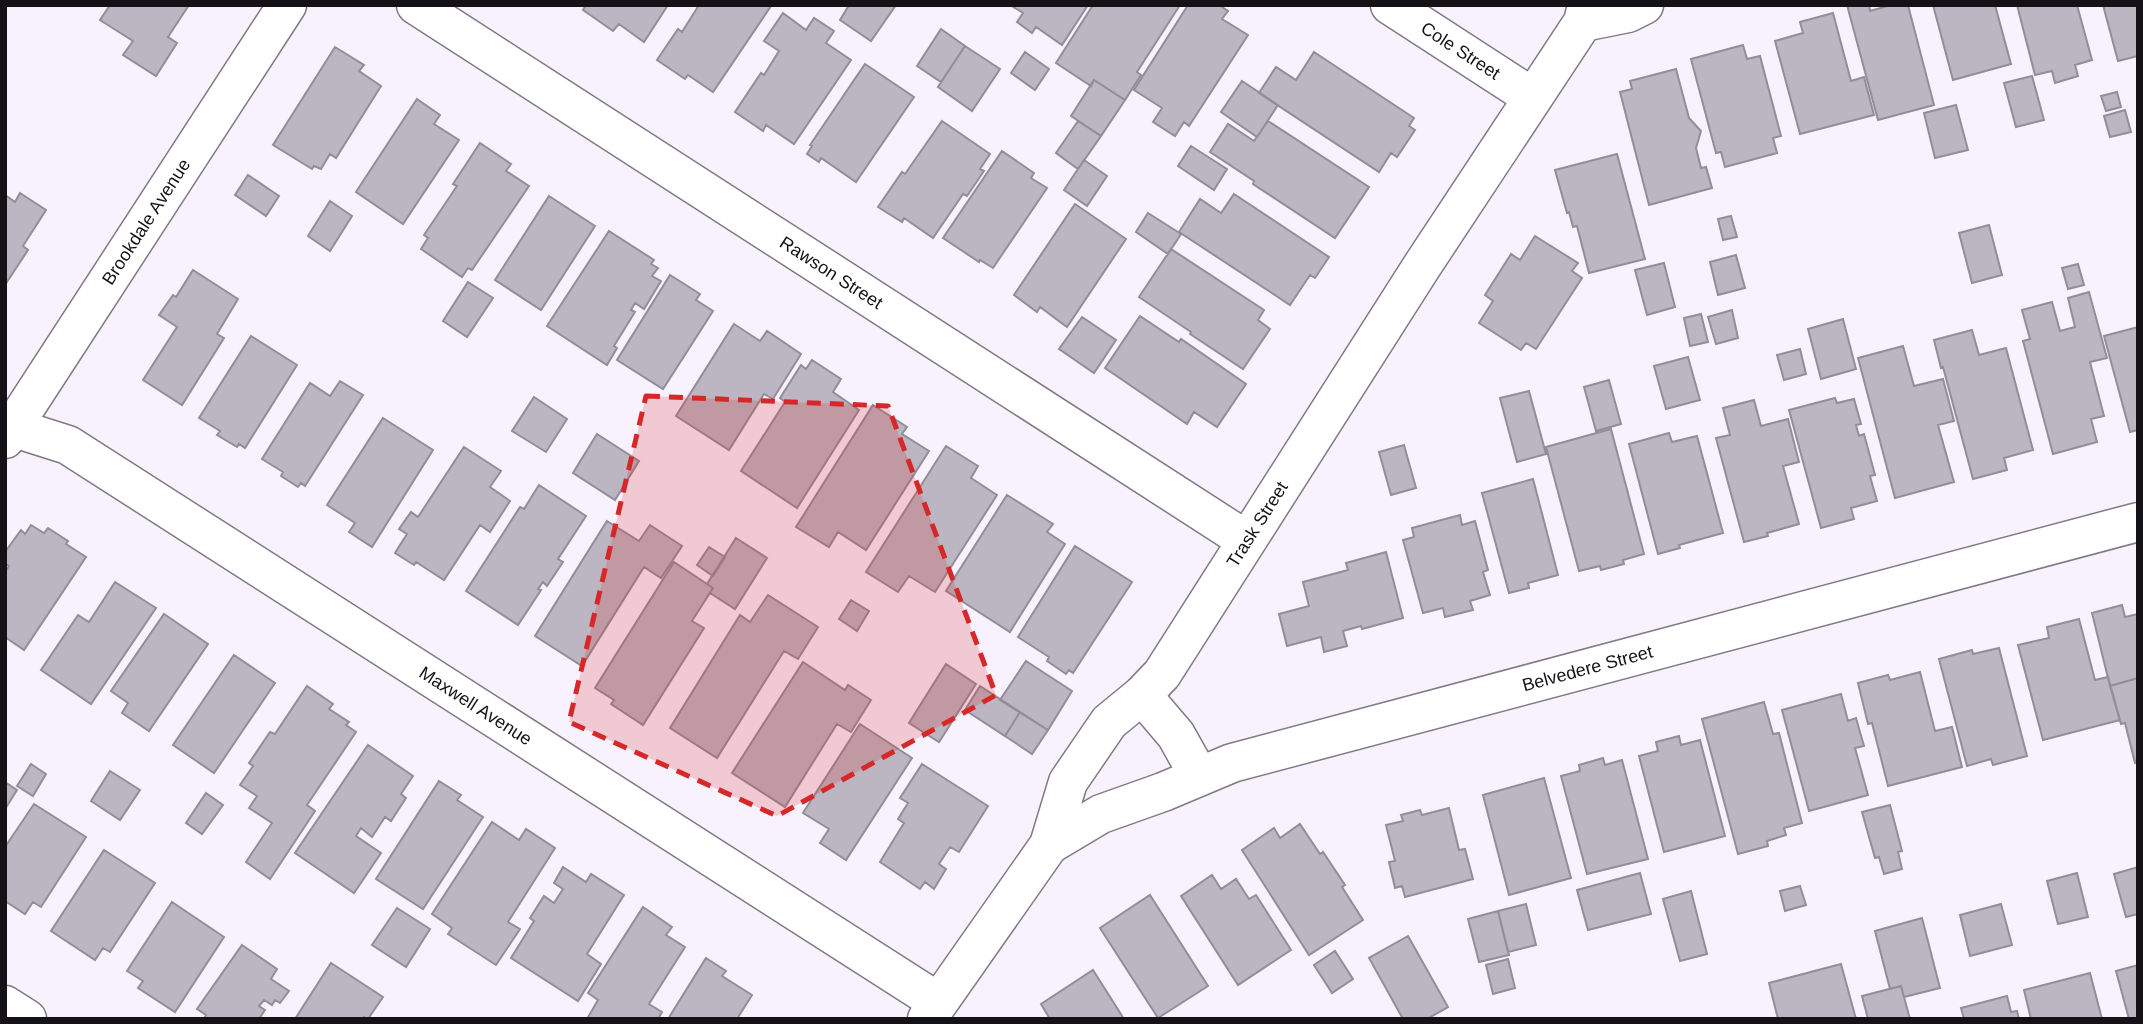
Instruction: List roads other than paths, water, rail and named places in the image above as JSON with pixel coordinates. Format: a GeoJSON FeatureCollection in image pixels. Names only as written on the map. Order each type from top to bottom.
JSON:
{"type":"FeatureCollection","features":[{"type":"Feature","properties":{"kind":"street","name":"Brookdale Avenue"},"geometry":{"type":"LineString","coordinates":[[8,431],[287,5]]}},
{"type":"Feature","properties":{"kind":"street","name":"Rawson Street"},"geometry":{"type":"LineString","coordinates":[[416,5],[1246,540]]}},
{"type":"Feature","properties":{"kind":"street","name":"Cole Street"},"geometry":{"type":"LineString","coordinates":[[1390,5],[1532,97]]}},
{"type":"Feature","properties":{"kind":"street","name":"Trask Street"},"geometry":{"type":"LineString","coordinates":[[932,1010],[1049,845],[1068,782],[1109,722],[1142,695],[1162,674],[1585,13],[1629,13],[1644,5]]}},
{"type":"Feature","properties":{"kind":"street","name":"Maxwell Avenue"},"geometry":{"type":"LineString","coordinates":[[8,431],[68,444],[932,1010]]}},
{"type":"Feature","properties":{"kind":"street","name":"Belvedere Street"},"geometry":{"type":"LineString","coordinates":[[1049,845],[1101,814],[1232,763],[2138,522]]}},
{"type":"Feature","properties":{"kind":"street"},"geometry":{"type":"LineString","coordinates":[[1142,695],[1176,734],[1199,776]]}},
{"type":"Feature","properties":{"kind":"street"},"geometry":{"type":"LineString","coordinates":[[5,1005],[27,1019]]}}]}
